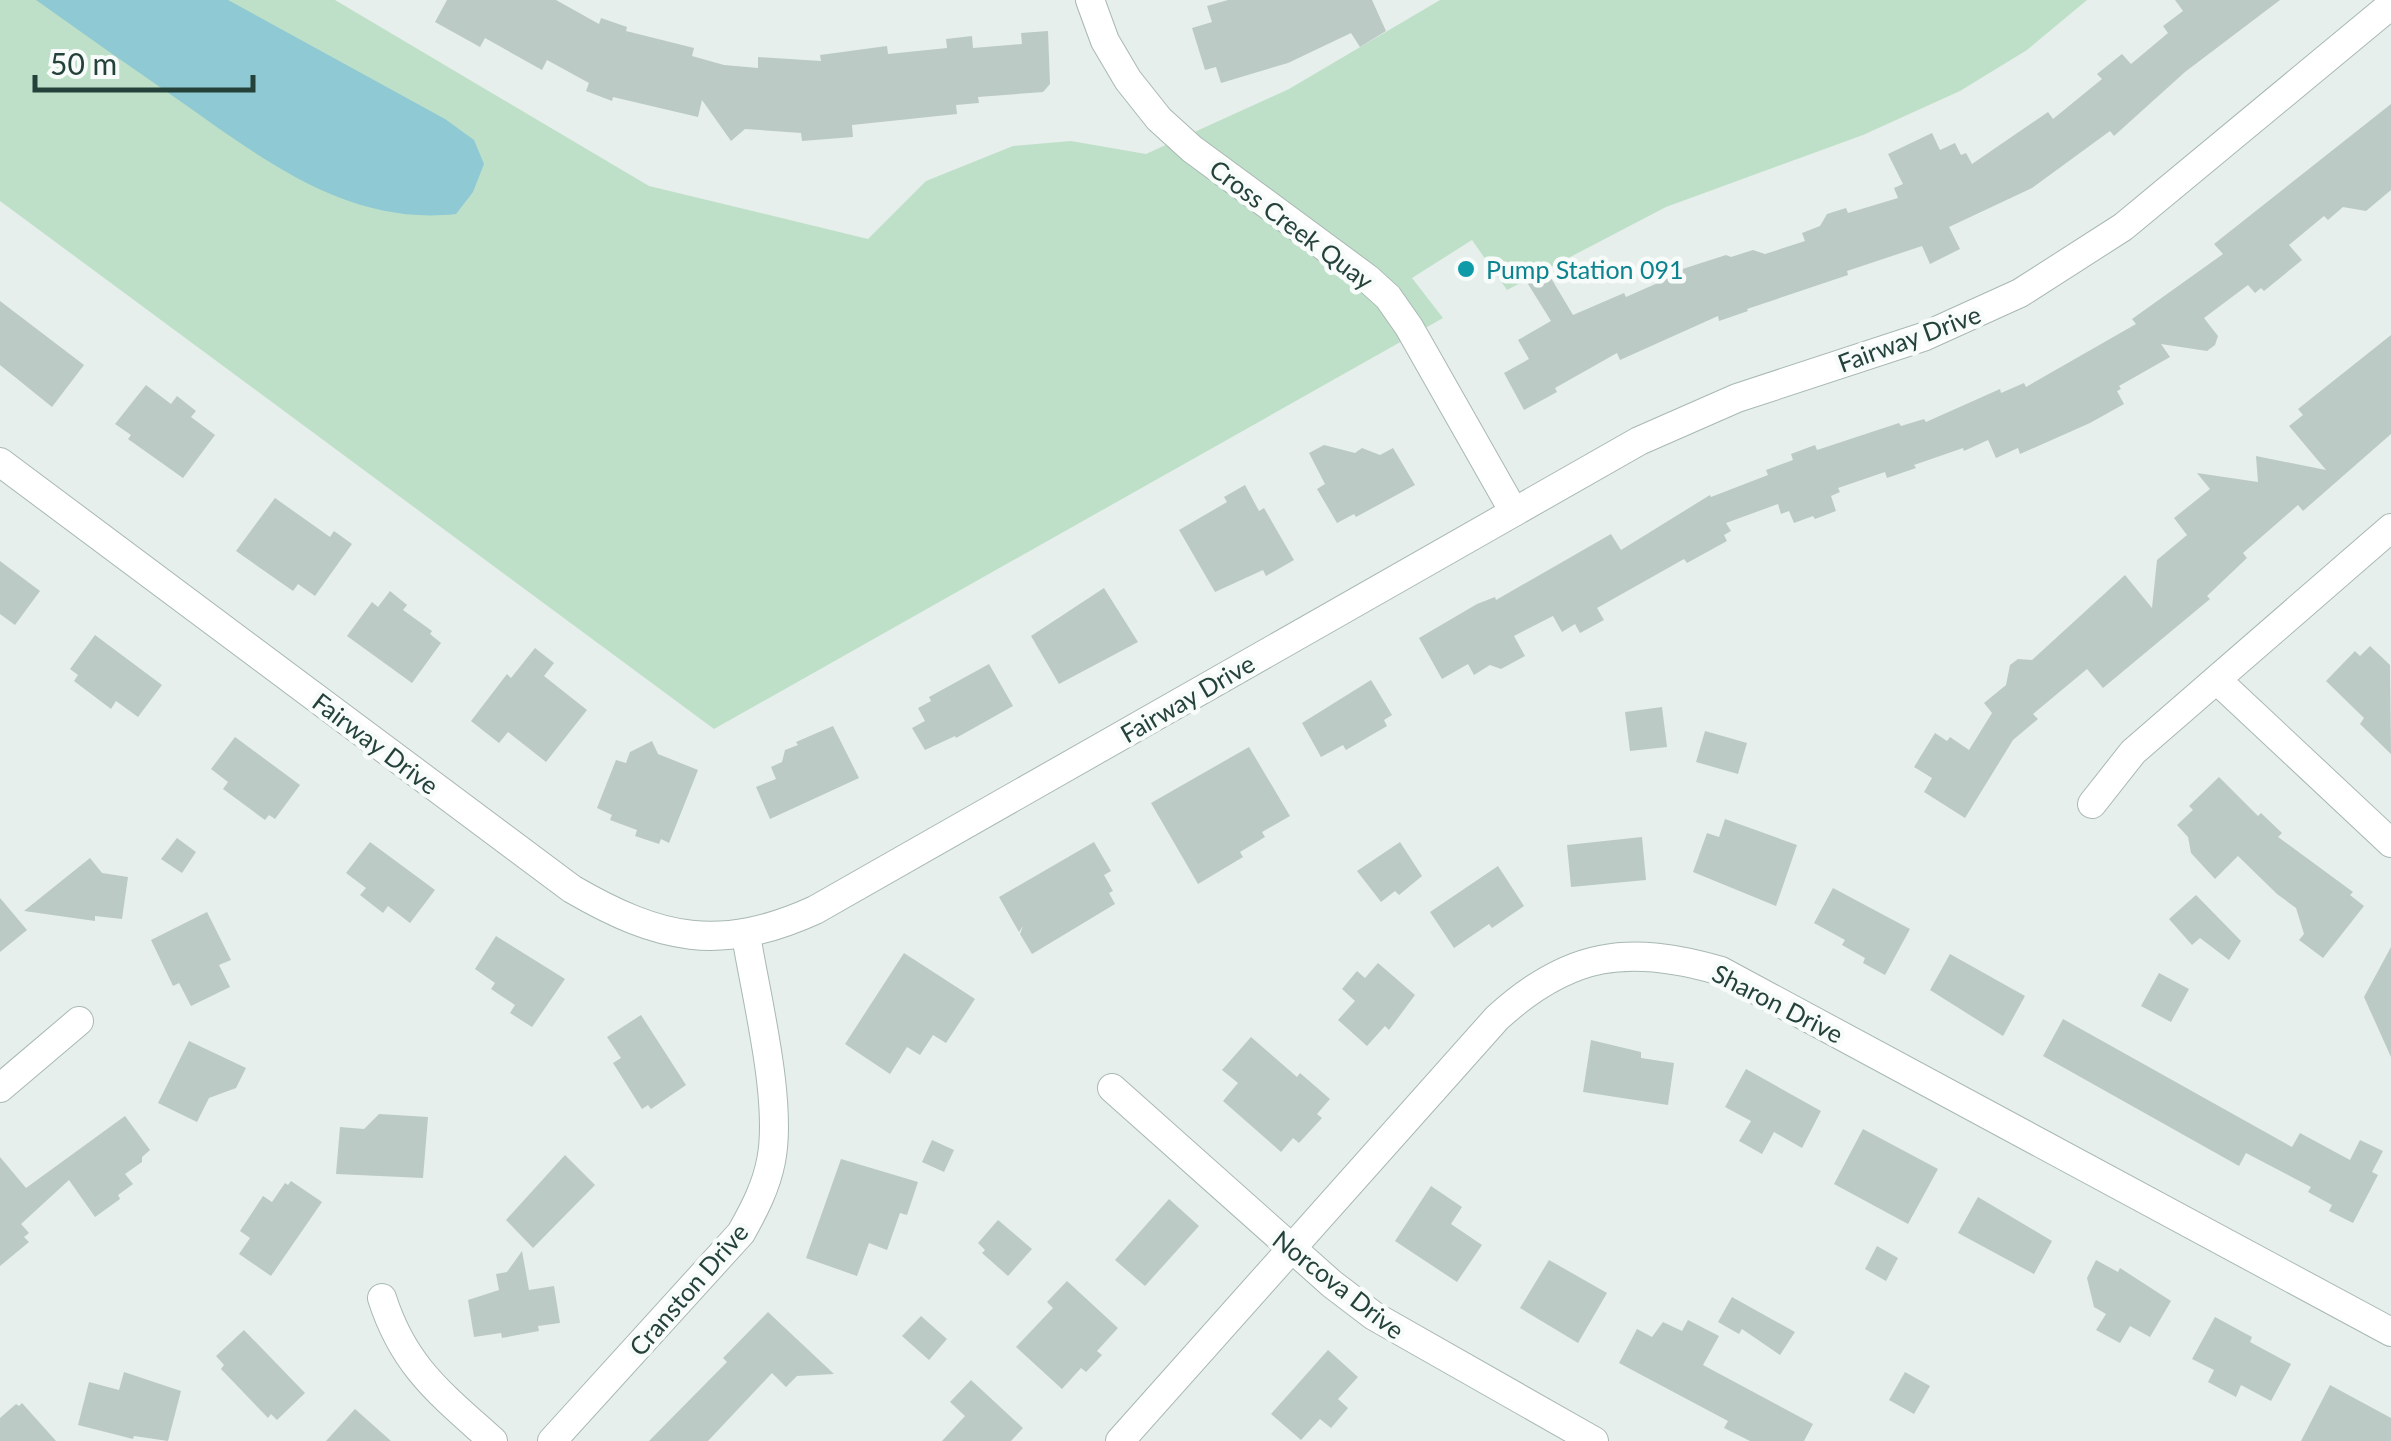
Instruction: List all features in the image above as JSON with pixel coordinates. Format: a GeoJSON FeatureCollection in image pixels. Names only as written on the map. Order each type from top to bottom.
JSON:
{"type":"FeatureCollection","features":[{"type":"Feature","properties":{"kind":"street","name":"Cross Creek Quay"},"geometry":{"type":"LineString","coordinates":[[1090,0],[1105,41],[1128,80],[1159,119],[1192,149],[1367,278],[1388,298],[1409,327],[1514,512]]}},
{"type":"Feature","properties":{"kind":"street","name":"Fairway Drive"},"geometry":{"type":"LineString","coordinates":[[0,462],[572,889],[612,912],[677,934],[720,938],[746,934],[784,924],[815,910],[1514,512],[1684,420],[1737,398],[1923,337],[2020,293],[2123,227],[2391,5]]}},
{"type":"Feature","properties":{"kind":"street"},"geometry":{"type":"LineString","coordinates":[[2092,804],[2134,752],[2391,528]]}},
{"type":"Feature","properties":{"kind":"street"},"geometry":{"type":"LineString","coordinates":[[2218,681],[2391,843]]}},
{"type":"Feature","properties":{"kind":"street","name":"Cranston Drive"},"geometry":{"type":"LineString","coordinates":[[552,1441],[741,1233],[758,1204],[771,1166],[774,1123],[746,934]]}},
{"type":"Feature","properties":{"kind":"street","name":"Sharon Drive"},"geometry":{"type":"LineString","coordinates":[[1120,1441],[1497,1018],[1543,982],[1579,965],[1619,956],[1676,958],[1721,970],[2391,1332]]}},
{"type":"Feature","properties":{"kind":"street"},"geometry":{"type":"LineString","coordinates":[[0,1088],[79,1021]]}},
{"type":"Feature","properties":{"kind":"street","name":"Norcova Drive"},"geometry":{"type":"LineString","coordinates":[[1112,1088],[1332,1284],[1405,1336],[1594,1441]]}},
{"type":"Feature","properties":{"kind":"street"},"geometry":{"type":"LineString","coordinates":[[382,1298],[392,1328],[410,1361],[493,1441]]}},
{"type":"Feature","properties":{"kind":"green space"},"geometry":{"type":"Polygon","coordinates":[[[0,0],[335,0],[649,186],[868,239],[926,181],[1013,146],[1071,141],[1146,154],[1289,89],[1440,0],[2087,0],[2027,50],[1960,91],[1863,135],[1666,207],[1507,290],[1472,240],[1412,278],[1443,318],[714,729],[0,201],[0,0]]]}},
{"type":"Feature","properties":{"kind":"water"},"geometry":{"type":"Polygon","coordinates":[[[36,0],[228,0],[445,119],[474,140],[484,164],[473,192],[456,214],[417,215],[379,210],[343,199],[243,145],[36,0]]]}},
{"type":"Feature","properties":{"kind":"building"},"geometry":{"type":"Polygon","coordinates":[[[447,0],[556,0],[599,24],[601,18],[627,27],[626,31],[694,48],[692,56],[724,65],[758,68],[758,57],[821,61],[820,55],[887,46],[888,54],[947,48],[946,39],[972,36],[973,48],[1022,44],[1021,33],[1048,31],[1050,84],[1043,92],[978,97],[979,103],[956,105],[957,114],[852,125],[853,137],[802,141],[801,133],[745,129],[731,141],[702,100],[698,117],[613,97],[612,101],[586,91],[589,83],[547,60],[542,70],[485,38],[480,47],[435,22],[447,0]]]}},
{"type":"Feature","properties":{"kind":"building"},"geometry":{"type":"Polygon","coordinates":[[[1228,0],[1372,0],[1386,31],[1360,47],[1351,33],[1288,63],[1221,83],[1216,67],[1205,70],[1192,28],[1212,22],[1207,6],[1228,0]]]}},
{"type":"Feature","properties":{"kind":"building"},"geometry":{"type":"Polygon","coordinates":[[[2175,0],[2280,0],[2185,72],[2114,136],[2110,131],[2032,188],[1949,227],[1960,249],[1930,264],[1922,246],[1719,321],[1718,316],[1620,360],[1617,353],[1524,410],[1504,373],[1529,359],[1518,340],[1551,321],[1528,284],[1548,273],[1573,315],[1624,293],[1626,297],[1669,278],[1667,274],[1726,255],[1753,250],[1765,254],[1805,241],[1802,233],[1820,226],[1827,214],[1846,208],[1848,213],[1898,198],[1894,188],[1903,184],[1888,154],[1932,133],[1940,150],[1955,143],[1972,164],[2048,112],[2053,119],[2102,79],[2097,74],[2122,54],[2131,64],[2168,33],[2163,26],[2183,11],[2175,0]]]}},
{"type":"Feature","properties":{"kind":"building"},"geometry":{"type":"Polygon","coordinates":[[[2391,104],[2391,190],[2366,211],[2343,207],[2328,220],[2324,216],[2289,245],[2302,260],[2264,291],[2261,288],[2255,293],[2248,285],[2204,318],[2218,336],[2207,351],[2161,344],[2170,357],[2119,386],[2117,391],[2124,404],[2020,454],[2018,448],[1996,458],[1988,440],[1887,478],[1885,472],[1838,488],[1840,492],[1831,496],[1836,511],[1815,519],[1813,516],[1794,523],[1789,511],[1781,514],[1778,504],[1726,523],[1731,531],[1724,535],[1727,541],[1687,563],[1684,559],[1597,608],[1604,620],[1580,633],[1575,624],[1562,632],[1553,616],[1514,636],[1525,656],[1501,669],[1490,665],[1474,675],[1468,664],[1442,679],[1419,638],[1477,604],[1495,597],[1496,600],[1611,534],[1621,550],[1710,495],[1768,475],[1766,470],[1793,460],[1791,454],[1815,445],[1817,450],[1899,423],[1901,426],[1924,419],[1926,422],[2000,389],[2001,393],[2024,383],[2026,387],[2136,324],[2132,319],[2223,254],[2214,244],[2391,104]]]}},
{"type":"Feature","properties":{"kind":"building"},"geometry":{"type":"Polygon","coordinates":[[[0,301],[84,365],[52,407],[0,365],[0,301]]]}},
{"type":"Feature","properties":{"kind":"building"},"geometry":{"type":"Polygon","coordinates":[[[2391,335],[2391,434],[2303,511],[2298,505],[2243,553],[2247,558],[2207,596],[2210,599],[2103,688],[2087,669],[2033,714],[2038,719],[2013,740],[1965,818],[1924,792],[1932,778],[1914,767],[1935,733],[1947,741],[1950,737],[1969,750],[1992,713],[1984,703],[2006,685],[2010,665],[2018,659],[2032,660],[2125,575],[2152,608],[2157,560],[2187,535],[2174,518],[2210,489],[2197,473],[2258,482],[2256,456],[2326,470],[2289,426],[2303,415],[2298,409],[2391,335]]]}},
{"type":"Feature","properties":{"kind":"building"},"geometry":{"type":"Polygon","coordinates":[[[146,385],[171,404],[177,396],[196,411],[191,417],[215,435],[183,478],[128,439],[131,435],[115,424],[146,385]]]}},
{"type":"Feature","properties":{"kind":"building"},"geometry":{"type":"Polygon","coordinates":[[[1324,445],[1355,453],[1362,448],[1380,455],[1393,448],[1415,485],[1337,523],[1317,489],[1325,484],[1309,453],[1324,445]]]}},
{"type":"Feature","properties":{"kind":"building"},"geometry":{"type":"Polygon","coordinates":[[[1245,485],[1259,511],[1264,508],[1294,560],[1266,576],[1263,570],[1215,592],[1179,530],[1227,502],[1224,497],[1245,485]]]}},
{"type":"Feature","properties":{"kind":"building"},"geometry":{"type":"Polygon","coordinates":[[[275,498],[330,537],[334,531],[352,544],[315,596],[298,584],[293,591],[236,551],[275,498]]]}},
{"type":"Feature","properties":{"kind":"building"},"geometry":{"type":"Polygon","coordinates":[[[0,561],[40,591],[15,625],[0,614],[0,561]]]}},
{"type":"Feature","properties":{"kind":"building"},"geometry":{"type":"Polygon","coordinates":[[[1104,588],[1138,642],[1059,684],[1031,636],[1104,588]]]}},
{"type":"Feature","properties":{"kind":"building"},"geometry":{"type":"Polygon","coordinates":[[[390,591],[407,605],[403,610],[432,631],[430,634],[441,643],[412,683],[347,636],[372,602],[378,607],[390,591]]]}},
{"type":"Feature","properties":{"kind":"building"},"geometry":{"type":"Polygon","coordinates":[[[95,635],[162,685],[138,717],[116,701],[111,709],[74,681],[78,675],[70,669],[95,635]]]}},
{"type":"Feature","properties":{"kind":"building"},"geometry":{"type":"Polygon","coordinates":[[[2370,646],[2390,665],[2391,754],[2360,724],[2364,718],[2326,681],[2355,651],[2360,656],[2370,646]]]}},
{"type":"Feature","properties":{"kind":"building"},"geometry":{"type":"Polygon","coordinates":[[[535,648],[554,663],[544,676],[587,710],[546,762],[508,732],[499,743],[471,721],[507,674],[511,678],[535,648]]]}},
{"type":"Feature","properties":{"kind":"building"},"geometry":{"type":"Polygon","coordinates":[[[989,664],[1013,706],[956,738],[925,750],[912,728],[925,721],[918,708],[931,701],[929,697],[989,664]]]}},
{"type":"Feature","properties":{"kind":"building"},"geometry":{"type":"Polygon","coordinates":[[[1371,680],[1392,715],[1384,720],[1387,726],[1346,750],[1343,745],[1321,757],[1302,723],[1371,680]]]}},
{"type":"Feature","properties":{"kind":"building"},"geometry":{"type":"Polygon","coordinates":[[[1662,707],[1667,747],[1630,751],[1625,712],[1662,707]]]}},
{"type":"Feature","properties":{"kind":"building"},"geometry":{"type":"Polygon","coordinates":[[[833,726],[859,778],[770,819],[756,787],[776,779],[771,767],[782,762],[785,750],[833,726]]]}},
{"type":"Feature","properties":{"kind":"building"},"geometry":{"type":"Polygon","coordinates":[[[1705,731],[1747,743],[1738,774],[1696,762],[1705,731]]]}},
{"type":"Feature","properties":{"kind":"building"},"geometry":{"type":"Polygon","coordinates":[[[235,737],[300,785],[275,819],[269,815],[265,820],[223,789],[228,782],[211,769],[235,737]]]}},
{"type":"Feature","properties":{"kind":"building"},"geometry":{"type":"Polygon","coordinates":[[[652,741],[658,754],[698,770],[669,843],[635,836],[637,830],[610,820],[612,815],[597,808],[616,760],[626,763],[630,752],[652,741]]]}},
{"type":"Feature","properties":{"kind":"building"},"geometry":{"type":"Polygon","coordinates":[[[1249,747],[1290,816],[1262,832],[1265,837],[1240,852],[1243,857],[1198,884],[1151,803],[1249,747]]]}},
{"type":"Feature","properties":{"kind":"building"},"geometry":{"type":"Polygon","coordinates":[[[2219,777],[2258,816],[2261,813],[2282,833],[2278,837],[2353,892],[2350,895],[2364,906],[2323,958],[2299,940],[2304,934],[2296,908],[2238,856],[2215,879],[2191,853],[2188,837],[2177,825],[2193,810],[2189,806],[2219,777]]]}},
{"type":"Feature","properties":{"kind":"building"},"geometry":{"type":"Polygon","coordinates":[[[1725,819],[1797,845],[1776,906],[1693,872],[1707,833],[1719,837],[1725,819]]]}},
{"type":"Feature","properties":{"kind":"building"},"geometry":{"type":"Polygon","coordinates":[[[1642,837],[1646,880],[1571,887],[1567,845],[1642,837]]]}},
{"type":"Feature","properties":{"kind":"building"},"geometry":{"type":"Polygon","coordinates":[[[177,838],[196,852],[182,873],[161,859],[177,838]]]}},
{"type":"Feature","properties":{"kind":"building"},"geometry":{"type":"Polygon","coordinates":[[[370,842],[435,890],[410,923],[388,906],[383,913],[360,895],[366,888],[346,873],[370,842]]]}},
{"type":"Feature","properties":{"kind":"building"},"geometry":{"type":"Polygon","coordinates":[[[1094,842],[1111,871],[1104,875],[1115,904],[1032,954],[1020,934],[1023,926],[1019,932],[999,897],[1094,842]]]}},
{"type":"Feature","properties":{"kind":"building"},"geometry":{"type":"Polygon","coordinates":[[[1400,842],[1422,876],[1399,895],[1395,891],[1381,902],[1357,871],[1400,842]]]}},
{"type":"Feature","properties":{"kind":"building"},"geometry":{"type":"Polygon","coordinates":[[[90,858],[102,873],[128,877],[122,919],[95,916],[95,921],[24,911],[90,858]]]}},
{"type":"Feature","properties":{"kind":"building"},"geometry":{"type":"Polygon","coordinates":[[[1498,866],[1524,906],[1454,948],[1430,912],[1498,866]]]}},
{"type":"Feature","properties":{"kind":"building"},"geometry":{"type":"Polygon","coordinates":[[[1833,888],[1910,929],[1885,975],[1842,945],[1845,940],[1814,923],[1833,888]]]}},
{"type":"Feature","properties":{"kind":"building"},"geometry":{"type":"Polygon","coordinates":[[[2196,895],[2241,941],[2229,960],[2200,938],[2192,945],[2169,919],[2196,895]]]}},
{"type":"Feature","properties":{"kind":"building"},"geometry":{"type":"Polygon","coordinates":[[[0,898],[27,930],[0,952],[0,898]]]}},
{"type":"Feature","properties":{"kind":"building"},"geometry":{"type":"Polygon","coordinates":[[[207,912],[231,960],[219,965],[230,987],[191,1006],[179,983],[173,986],[151,940],[207,912]]]}},
{"type":"Feature","properties":{"kind":"building"},"geometry":{"type":"Polygon","coordinates":[[[496,936],[565,979],[532,1027],[510,1013],[515,1005],[491,989],[495,983],[475,969],[496,936]]]}},
{"type":"Feature","properties":{"kind":"building"},"geometry":{"type":"Polygon","coordinates":[[[2391,947],[2391,1057],[2364,997],[2391,947]]]}},
{"type":"Feature","properties":{"kind":"building"},"geometry":{"type":"Polygon","coordinates":[[[904,953],[975,999],[946,1043],[933,1035],[920,1055],[907,1047],[890,1074],[845,1044],[904,953]]]}},
{"type":"Feature","properties":{"kind":"building"},"geometry":{"type":"Polygon","coordinates":[[[1950,954],[2025,996],[2003,1036],[1930,990],[1950,954]]]}},
{"type":"Feature","properties":{"kind":"building"},"geometry":{"type":"Polygon","coordinates":[[[1378,963],[1415,995],[1389,1030],[1385,1026],[1367,1046],[1338,1020],[1355,1001],[1342,989],[1357,971],[1365,978],[1378,963]]]}},
{"type":"Feature","properties":{"kind":"building"},"geometry":{"type":"Polygon","coordinates":[[[2159,973],[2189,989],[2171,1022],[2141,1006],[2159,973]]]}},
{"type":"Feature","properties":{"kind":"building"},"geometry":{"type":"Polygon","coordinates":[[[641,1015],[686,1085],[651,1109],[648,1105],[642,1109],[613,1063],[621,1058],[607,1037],[641,1015]]]}},
{"type":"Feature","properties":{"kind":"building"},"geometry":{"type":"Polygon","coordinates":[[[2063,1019],[2292,1147],[2300,1133],[2350,1160],[2360,1140],[2383,1151],[2372,1172],[2378,1175],[2353,1223],[2329,1211],[2332,1205],[2308,1192],[2311,1187],[2246,1153],[2239,1166],[2043,1056],[2063,1019]]]}},
{"type":"Feature","properties":{"kind":"building"},"geometry":{"type":"Polygon","coordinates":[[[1251,1037],[1297,1077],[1300,1073],[1330,1099],[1317,1114],[1322,1118],[1299,1143],[1293,1138],[1281,1152],[1223,1101],[1238,1083],[1222,1070],[1251,1037]]]}},
{"type":"Feature","properties":{"kind":"building"},"geometry":{"type":"Polygon","coordinates":[[[1591,1040],[1641,1052],[1641,1058],[1674,1063],[1668,1105],[1583,1092],[1591,1040]]]}},
{"type":"Feature","properties":{"kind":"building"},"geometry":{"type":"Polygon","coordinates":[[[189,1041],[246,1068],[236,1088],[209,1098],[197,1122],[158,1103],[189,1041]]]}},
{"type":"Feature","properties":{"kind":"building"},"geometry":{"type":"Polygon","coordinates":[[[1746,1069],[1821,1111],[1802,1148],[1774,1132],[1762,1154],[1739,1141],[1751,1121],[1725,1107],[1746,1069]]]}},
{"type":"Feature","properties":{"kind":"building"},"geometry":{"type":"Polygon","coordinates":[[[379,1114],[428,1117],[423,1178],[336,1174],[340,1127],[364,1129],[379,1114]]]}},
{"type":"Feature","properties":{"kind":"building"},"geometry":{"type":"Polygon","coordinates":[[[125,1116],[150,1150],[142,1162],[125,1174],[133,1184],[95,1217],[69,1180],[21,1224],[29,1233],[24,1237],[29,1242],[0,1266],[0,1157],[26,1188],[125,1116]]]}},
{"type":"Feature","properties":{"kind":"building"},"geometry":{"type":"Polygon","coordinates":[[[1863,1129],[1938,1169],[1908,1224],[1834,1184],[1863,1129]]]}},
{"type":"Feature","properties":{"kind":"building"},"geometry":{"type":"Polygon","coordinates":[[[932,1140],[954,1150],[944,1172],[922,1162],[932,1140]]]}},
{"type":"Feature","properties":{"kind":"building"},"geometry":{"type":"Polygon","coordinates":[[[565,1155],[595,1185],[533,1248],[506,1220],[565,1155]]]}},
{"type":"Feature","properties":{"kind":"building"},"geometry":{"type":"Polygon","coordinates":[[[841,1159],[918,1182],[907,1215],[900,1213],[887,1250],[869,1243],[857,1276],[806,1258],[841,1159]]]}},
{"type":"Feature","properties":{"kind":"building"},"geometry":{"type":"Polygon","coordinates":[[[291,1181],[322,1202],[271,1276],[239,1254],[250,1238],[240,1231],[263,1196],[272,1202],[285,1183],[291,1181]]]}},
{"type":"Feature","properties":{"kind":"building"},"geometry":{"type":"Polygon","coordinates":[[[1431,1186],[1462,1207],[1451,1224],[1482,1245],[1457,1282],[1395,1241],[1431,1186]]]}},
{"type":"Feature","properties":{"kind":"building"},"geometry":{"type":"Polygon","coordinates":[[[1978,1197],[2052,1241],[2034,1274],[1958,1233],[1978,1197]]]}},
{"type":"Feature","properties":{"kind":"building"},"geometry":{"type":"Polygon","coordinates":[[[1169,1199],[1199,1226],[1145,1286],[1115,1260],[1169,1199]]]}},
{"type":"Feature","properties":{"kind":"building"},"geometry":{"type":"Polygon","coordinates":[[[998,1220],[1032,1249],[1008,1276],[982,1253],[985,1250],[978,1243],[998,1220]]]}},
{"type":"Feature","properties":{"kind":"building"},"geometry":{"type":"Polygon","coordinates":[[[1877,1246],[1898,1258],[1886,1281],[1865,1269],[1877,1246]]]}},
{"type":"Feature","properties":{"kind":"building"},"geometry":{"type":"Polygon","coordinates":[[[522,1251],[529,1290],[554,1286],[560,1323],[502,1338],[501,1333],[474,1337],[468,1300],[499,1290],[496,1274],[507,1272],[522,1251]]]}},
{"type":"Feature","properties":{"kind":"building"},"geometry":{"type":"Polygon","coordinates":[[[1549,1260],[1607,1293],[1578,1343],[1520,1308],[1549,1260]]]}},
{"type":"Feature","properties":{"kind":"building"},"geometry":{"type":"Polygon","coordinates":[[[2096,1260],[2118,1272],[2120,1268],[2171,1301],[2150,1337],[2130,1326],[2120,1343],[2096,1330],[2106,1314],[2094,1307],[2087,1278],[2096,1260]]]}},
{"type":"Feature","properties":{"kind":"building"},"geometry":{"type":"Polygon","coordinates":[[[1067,1281],[1118,1328],[1097,1351],[1102,1355],[1086,1372],[1081,1368],[1062,1389],[1016,1347],[1053,1308],[1047,1302],[1067,1281]]]}},
{"type":"Feature","properties":{"kind":"building"},"geometry":{"type":"Polygon","coordinates":[[[1732,1297],[1795,1332],[1780,1355],[1742,1329],[1739,1334],[1718,1322],[1732,1297]]]}},
{"type":"Feature","properties":{"kind":"building"},"geometry":{"type":"Polygon","coordinates":[[[768,1312],[834,1374],[797,1376],[786,1387],[772,1373],[708,1441],[649,1441],[727,1362],[723,1358],[768,1312]]]}},
{"type":"Feature","properties":{"kind":"building"},"geometry":{"type":"Polygon","coordinates":[[[921,1316],[947,1339],[929,1360],[902,1336],[921,1316]]]}},
{"type":"Feature","properties":{"kind":"building"},"geometry":{"type":"Polygon","coordinates":[[[2215,1317],[2291,1364],[2271,1401],[2241,1385],[2236,1397],[2208,1382],[2214,1370],[2192,1359],[2215,1317]]]}},
{"type":"Feature","properties":{"kind":"building"},"geometry":{"type":"Polygon","coordinates":[[[1688,1320],[1719,1336],[1703,1365],[1813,1424],[1804,1441],[1750,1441],[1724,1428],[1728,1421],[1619,1363],[1637,1329],[1652,1337],[1663,1322],[1682,1331],[1688,1320]]]}},
{"type":"Feature","properties":{"kind":"building"},"geometry":{"type":"Polygon","coordinates":[[[244,1330],[305,1393],[277,1420],[271,1414],[268,1418],[221,1369],[224,1365],[216,1356],[244,1330]]]}},
{"type":"Feature","properties":{"kind":"building"},"geometry":{"type":"Polygon","coordinates":[[[1328,1350],[1358,1377],[1338,1399],[1348,1408],[1331,1428],[1320,1419],[1301,1440],[1271,1414],[1328,1350]]]}},
{"type":"Feature","properties":{"kind":"building"},"geometry":{"type":"Polygon","coordinates":[[[124,1372],[181,1391],[168,1441],[134,1436],[133,1439],[78,1425],[89,1382],[119,1390],[124,1372]]]}},
{"type":"Feature","properties":{"kind":"building"},"geometry":{"type":"Polygon","coordinates":[[[1905,1372],[1930,1386],[1914,1414],[1889,1400],[1905,1372]]]}},
{"type":"Feature","properties":{"kind":"building"},"geometry":{"type":"Polygon","coordinates":[[[971,1380],[1023,1428],[1011,1441],[942,1441],[965,1416],[950,1402],[971,1380]]]}},
{"type":"Feature","properties":{"kind":"building"},"geometry":{"type":"Polygon","coordinates":[[[2330,1385],[2391,1418],[2391,1441],[2301,1441],[2330,1385]]]}},
{"type":"Feature","properties":{"kind":"building"},"geometry":{"type":"Polygon","coordinates":[[[22,1403],[56,1441],[0,1441],[0,1418],[22,1403]]]}},
{"type":"Feature","properties":{"kind":"building"},"geometry":{"type":"Polygon","coordinates":[[[355,1409],[391,1441],[326,1441],[355,1409]]]}},
{"type":"Feature","properties":{"kind":"place","name":"Pump Station 091"},"geometry":{"type":"Point","coordinates":[1466,269]}}]}
